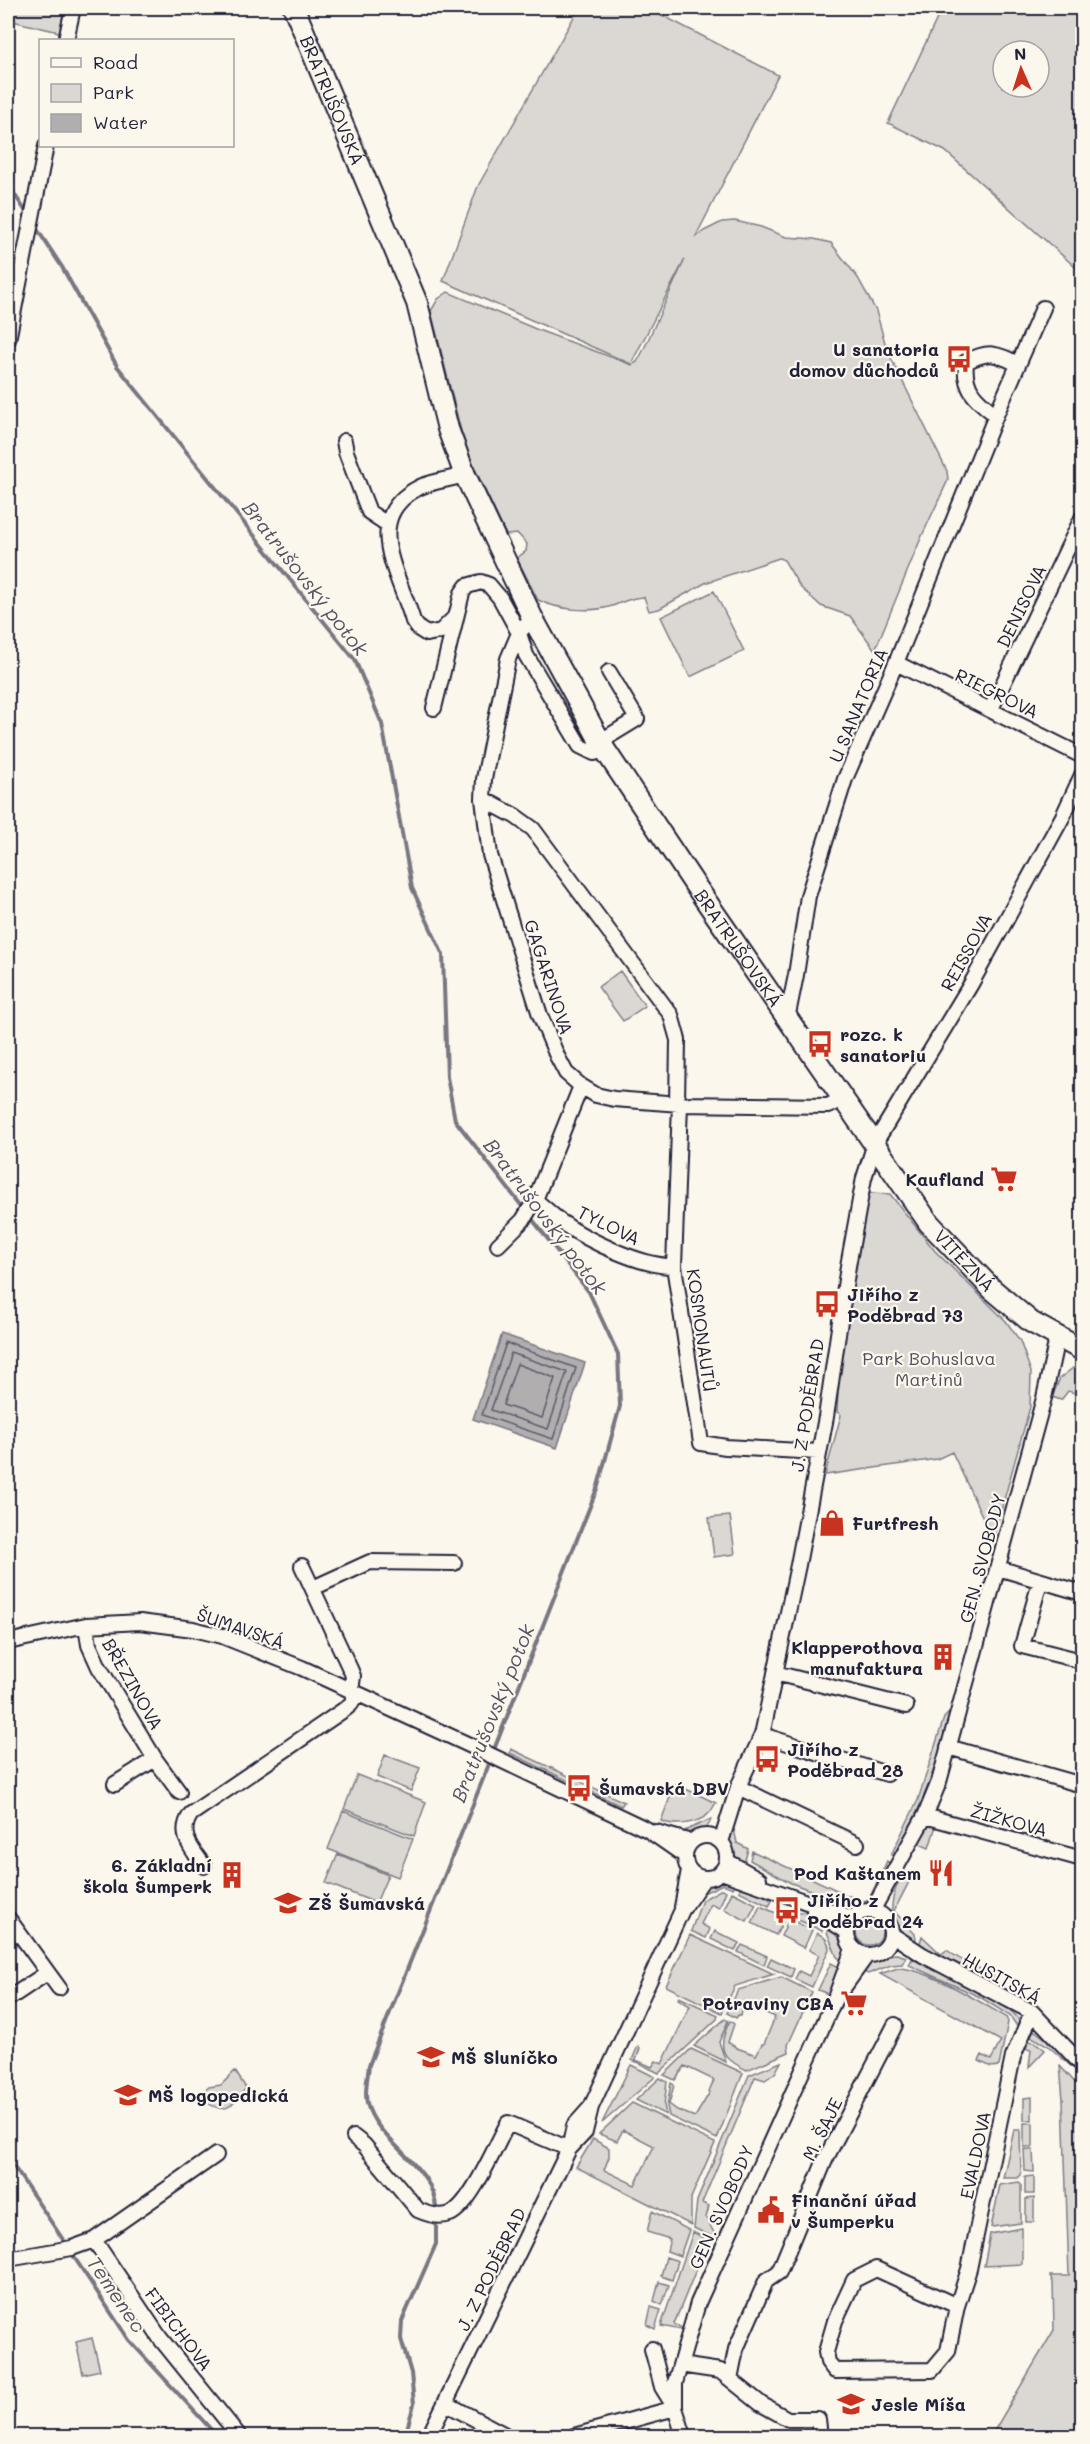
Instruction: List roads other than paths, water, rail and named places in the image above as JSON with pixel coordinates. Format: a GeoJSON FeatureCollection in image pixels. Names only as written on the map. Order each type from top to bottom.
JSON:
{"type":"FeatureCollection","features":[{"type":"Feature","properties":{"kind":"main road","name":"BRATRUŠOVSKÁ"},"geometry":{"type":"LineString","coordinates":[[294,8],[417,303],[427,336],[432,368],[448,429],[465,475],[532,617],[603,746],[787,1019],[875,1143]]}},
{"type":"Feature","properties":{"kind":"main road","name":"VÍTĚZNÁ"},"geometry":{"type":"LineString","coordinates":[[875,1143],[929,1223],[992,1289],[1031,1322],[1083,1350]]}},
{"type":"Feature","properties":{"kind":"street"},"geometry":{"type":"LineString","coordinates":[[66,39],[73,8]]}},
{"type":"Feature","properties":{"kind":"street"},"geometry":{"type":"LineString","coordinates":[[8,340],[46,147]]}},
{"type":"Feature","properties":{"kind":"street","name":"U SANATORIA"},"geometry":{"type":"LineString","coordinates":[[787,1019],[808,896],[846,779],[896,663],[996,415],[1043,308]]}},
{"type":"Feature","properties":{"kind":"street"},"geometry":{"type":"LineString","coordinates":[[996,415],[981,404],[968,386],[964,377],[966,362],[982,353],[999,355],[1018,364]]}},
{"type":"Feature","properties":{"kind":"street"},"geometry":{"type":"LineString","coordinates":[[344,441],[369,512],[387,524]]}},
{"type":"Feature","properties":{"kind":"street"},"geometry":{"type":"LineString","coordinates":[[457,615],[441,631],[427,634],[419,629],[413,621],[395,573],[389,550],[387,524],[393,510],[420,488],[465,475]]}},
{"type":"Feature","properties":{"kind":"street","name":"DENISOVA"},"geometry":{"type":"LineString","coordinates":[[991,709],[1083,518]]}},
{"type":"Feature","properties":{"kind":"street"},"geometry":{"type":"LineString","coordinates":[[434,708],[462,593],[467,586],[481,582],[489,585],[500,598],[519,633],[526,655],[580,746],[594,753],[637,719],[609,672]]}},
{"type":"Feature","properties":{"kind":"street","name":"GAGARINOVA"},"geometry":{"type":"LineString","coordinates":[[532,617],[519,633],[508,659],[484,778],[483,799],[490,855],[540,1015],[566,1073],[596,1095],[614,1099],[678,1104],[828,1106],[842,1099]]}},
{"type":"Feature","properties":{"kind":"street","name":"RIEGROVA"},"geometry":{"type":"LineString","coordinates":[[896,663],[1083,756]]}},
{"type":"Feature","properties":{"kind":"street","name":"REISSOVA"},"geometry":{"type":"LineString","coordinates":[[875,1143],[971,984],[1083,775]]}},
{"type":"Feature","properties":{"kind":"street","name":"KOSMONAUTŮ"},"geometry":{"type":"LineString","coordinates":[[483,799],[515,816],[533,829],[671,1015],[678,1040],[674,1266],[701,1443],[726,1447],[818,1452]]}},
{"type":"Feature","properties":{"kind":"street"},"geometry":{"type":"LineString","coordinates":[[498,1245],[523,1220],[533,1204],[581,1086]]}},
{"type":"Feature","properties":{"kind":"street","name":"J. Z PODĚBRAD"},"geometry":{"type":"LineString","coordinates":[[715,1839],[762,1735],[826,1417],[848,1266],[864,1178],[875,1143]]}},
{"type":"Feature","properties":{"kind":"street","name":"TYLOVA"},"geometry":{"type":"LineString","coordinates":[[533,1204],[561,1222],[622,1253],[644,1262],[674,1266]]}},
{"type":"Feature","properties":{"kind":"street","name":"GEN. SVOBODY"},"geometry":{"type":"LineString","coordinates":[[889,1940],[878,1914],[898,1862],[926,1816],[939,1782],[1044,1398],[1057,1338]]}},
{"type":"Feature","properties":{"kind":"street"},"geometry":{"type":"LineString","coordinates":[[313,1588],[375,1561],[454,1563]]}},
{"type":"Feature","properties":{"kind":"street"},"geometry":{"type":"LineString","coordinates":[[204,1866],[185,1838],[186,1822],[191,1814],[351,1704],[353,1676],[303,1566]]}},
{"type":"Feature","properties":{"kind":"street"},"geometry":{"type":"LineString","coordinates":[[998,1568],[1083,1593]]}},
{"type":"Feature","properties":{"kind":"street"},"geometry":{"type":"LineString","coordinates":[[1040,1582],[1022,1646],[1083,1661]]}},
{"type":"Feature","properties":{"kind":"street","name":"ŠUMAVSKÁ"},"geometry":{"type":"LineString","coordinates":[[8,1642],[86,1625],[140,1622],[222,1636],[302,1668],[648,1830],[691,1842]]}},
{"type":"Feature","properties":{"kind":"street","name":"BŘEZINOVA"},"geometry":{"type":"LineString","coordinates":[[86,1625],[89,1645],[96,1662],[155,1758],[179,1791]]}},
{"type":"Feature","properties":{"kind":"street"},"geometry":{"type":"LineString","coordinates":[[775,1673],[906,1706]]}},
{"type":"Feature","properties":{"kind":"street"},"geometry":{"type":"LineString","coordinates":[[762,1735],[887,1774]]}},
{"type":"Feature","properties":{"kind":"street"},"geometry":{"type":"LineString","coordinates":[[948,1747],[1083,1785]]}},
{"type":"Feature","properties":{"kind":"street","name":"BŘEZINOVA"},"geometry":{"type":"LineString","coordinates":[[115,1784],[155,1758]]}},
{"type":"Feature","properties":{"kind":"street"},"geometry":{"type":"LineString","coordinates":[[738,1787],[857,1844]]}},
{"type":"Feature","properties":{"kind":"street","name":"ŽIŽKOVA"},"geometry":{"type":"LineString","coordinates":[[926,1816],[1083,1859]]}},
{"type":"Feature","properties":{"kind":"street","name":"ŠUMAVSKÁ"},"geometry":{"type":"LineString","coordinates":[[648,1830],[684,1855]]}},
{"type":"Feature","properties":{"kind":"street"},"geometry":{"type":"LineString","coordinates":[[684,1855],[696,1838],[715,1839],[727,1854],[724,1866],[704,1878],[697,1877],[689,1870]]}},
{"type":"Feature","properties":{"kind":"street","name":"J. Z PODĚBRAD"},"geometry":{"type":"LineString","coordinates":[[682,1911],[689,1870],[684,1855]]}},
{"type":"Feature","properties":{"kind":"street"},"geometry":{"type":"LineString","coordinates":[[724,1866],[849,1924]]}},
{"type":"Feature","properties":{"kind":"street","name":"J. Z PODĚBRAD"},"geometry":{"type":"LineString","coordinates":[[429,2436],[569,2149],[574,2126],[591,2107],[682,1911],[704,1878]]}},
{"type":"Feature","properties":{"kind":"street"},"geometry":{"type":"LineString","coordinates":[[878,1914],[858,1913],[849,1924],[847,1938],[853,1949],[867,1955],[874,1954],[889,1940]]}},
{"type":"Feature","properties":{"kind":"street"},"geometry":{"type":"LineString","coordinates":[[8,1918],[59,1988]]}},
{"type":"Feature","properties":{"kind":"street","name":"HUSITSKÁ"},"geometry":{"type":"LineString","coordinates":[[889,1940],[923,1955],[1032,2012],[1083,2065]]}},
{"type":"Feature","properties":{"kind":"street","name":"GEN. SVOBODY"},"geometry":{"type":"LineString","coordinates":[[684,2436],[675,2408],[675,2383],[698,2303],[834,2001],[853,1949]]}},
{"type":"Feature","properties":{"kind":"street","name":"GEN. SVOBODY"},"geometry":{"type":"LineString","coordinates":[[834,2001],[867,1955]]}},
{"type":"Feature","properties":{"kind":"street"},"geometry":{"type":"LineString","coordinates":[[8,1999],[47,1973]]}},
{"type":"Feature","properties":{"kind":"street","name":"EVALDOVA"},"geometry":{"type":"LineString","coordinates":[[957,2306],[876,2269],[854,2280],[835,2321],[826,2352],[828,2362],[835,2371],[932,2370],[948,2351],[957,2306],[969,2269],[1013,2057],[1032,2012]]}},
{"type":"Feature","properties":{"kind":"street","name":"M. ŠAJE"},"geometry":{"type":"LineString","coordinates":[[730,2379],[736,2349],[766,2281],[779,2272],[825,2160],[895,2025]]}},
{"type":"Feature","properties":{"kind":"street"},"geometry":{"type":"LineString","coordinates":[[354,2137],[364,2145],[418,2211],[429,2215],[446,2215],[460,2208],[469,2196],[508,2123],[569,2149]]}},
{"type":"Feature","properties":{"kind":"street"},"geometry":{"type":"LineString","coordinates":[[8,2259],[68,2249],[94,2240],[216,2155]]}},
{"type":"Feature","properties":{"kind":"street","name":"FIBICHOVA"},"geometry":{"type":"LineString","coordinates":[[94,2240],[160,2338],[239,2436]]}},
{"type":"Feature","properties":{"kind":"street"},"geometry":{"type":"LineString","coordinates":[[574,2436],[675,2408],[662,2387],[652,2349]]}},
{"type":"Feature","properties":{"kind":"street"},"geometry":{"type":"LineString","coordinates":[[680,2366],[720,2371],[761,2404],[788,2419],[818,2420],[820,2436]]}},
{"type":"Feature","properties":{"kind":"street"},"geometry":{"type":"LineString","coordinates":[[445,2403],[507,2436]]}},
{"type":"Feature","properties":{"kind":"water"},"geometry":{"type":"Polygon","coordinates":[[[502,1334],[585,1363],[557,1448],[473,1419],[502,1334]]]}},
{"type":"Feature","properties":{"kind":"waterway","name":"Bratrušovský potok"},"geometry":{"type":"LineString","coordinates":[[8,173],[13,192],[28,215]]}},
{"type":"Feature","properties":{"kind":"waterway","name":"Bratrušovský potok"},"geometry":{"type":"LineString","coordinates":[[35,226],[62,267],[117,366],[355,660],[382,724],[412,888],[443,955],[447,1077],[455,1120],[524,1209]]}},
{"type":"Feature","properties":{"kind":"waterway","name":"Bratrušovský potok"},"geometry":{"type":"LineString","coordinates":[[493,1752],[598,1486],[620,1406],[618,1354],[589,1292],[529,1215]]}},
{"type":"Feature","properties":{"kind":"waterway","name":"Bratrušovský potok"},"geometry":{"type":"LineString","coordinates":[[436,2211],[434,2195],[427,2181],[373,2118],[367,2103],[366,2084],[369,2065],[491,1759]]}},
{"type":"Feature","properties":{"kind":"waterway","name":"Temenec"},"geometry":{"type":"LineString","coordinates":[[8,2158],[66,2244]]}},
{"type":"Feature","properties":{"kind":"waterway","name":"Bratrušovský potok"},"geometry":{"type":"LineString","coordinates":[[405,2436],[414,2404],[411,2373],[401,2339],[402,2321],[436,2244],[436,2219]]}},
{"type":"Feature","properties":{"kind":"waterway","name":"Temenec"},"geometry":{"type":"LineString","coordinates":[[70,2251],[129,2340],[217,2436]]}},
{"type":"Feature","properties":{"kind":"place","name":"U sanatoria domov důchodců"},"geometry":{"type":"Point","coordinates":[959,359]}},
{"type":"Feature","properties":{"kind":"place","name":"rozc. k sanatoriu"},"geometry":{"type":"Point","coordinates":[820,1044]}},
{"type":"Feature","properties":{"kind":"place","name":"Kaufland"},"geometry":{"type":"Point","coordinates":[1004,1179]}},
{"type":"Feature","properties":{"kind":"place","name":"Jiřího z Poděbrad 73"},"geometry":{"type":"Point","coordinates":[827,1304]}},
{"type":"Feature","properties":{"kind":"place","name":"Furtfresh"},"geometry":{"type":"Point","coordinates":[832,1523]}},
{"type":"Feature","properties":{"kind":"place","name":"Klapperothova manufaktura"},"geometry":{"type":"Point","coordinates":[943,1657]}},
{"type":"Feature","properties":{"kind":"place","name":"Jiřího z Poděbrad 28"},"geometry":{"type":"Point","coordinates":[767,1759]}},
{"type":"Feature","properties":{"kind":"place","name":"Šumavská DBV"},"geometry":{"type":"Point","coordinates":[579,1788]}},
{"type":"Feature","properties":{"kind":"place","name":"Pod Kaštanem"},"geometry":{"type":"Point","coordinates":[941,1873]}},
{"type":"Feature","properties":{"kind":"place","name":"6. Základní škola Šumperk"},"geometry":{"type":"Point","coordinates":[232,1875]}},
{"type":"Feature","properties":{"kind":"place","name":"ZŠ Šumavská"},"geometry":{"type":"Point","coordinates":[288,1903]}},
{"type":"Feature","properties":{"kind":"place","name":"Jiřího z Poděbrad 24"},"geometry":{"type":"Point","coordinates":[787,1910]}},
{"type":"Feature","properties":{"kind":"place","name":"Potraviny CBA"},"geometry":{"type":"Point","coordinates":[854,2003]}},
{"type":"Feature","properties":{"kind":"place","name":"MŠ Sluníčko"},"geometry":{"type":"Point","coordinates":[431,2057]}},
{"type":"Feature","properties":{"kind":"place","name":"MŠ logopedická"},"geometry":{"type":"Point","coordinates":[128,2095]}},
{"type":"Feature","properties":{"kind":"place","name":"Finanční úřad v Šumperku"},"geometry":{"type":"Point","coordinates":[771,2210]}},
{"type":"Feature","properties":{"kind":"place","name":"Jesle Míša"},"geometry":{"type":"Point","coordinates":[851,2404]}},
{"type":"Feature","properties":{"kind":"park label","name":"Park Bohuslava Martinů"},"geometry":{"type":"Point","coordinates":[929,1368]}}]}
